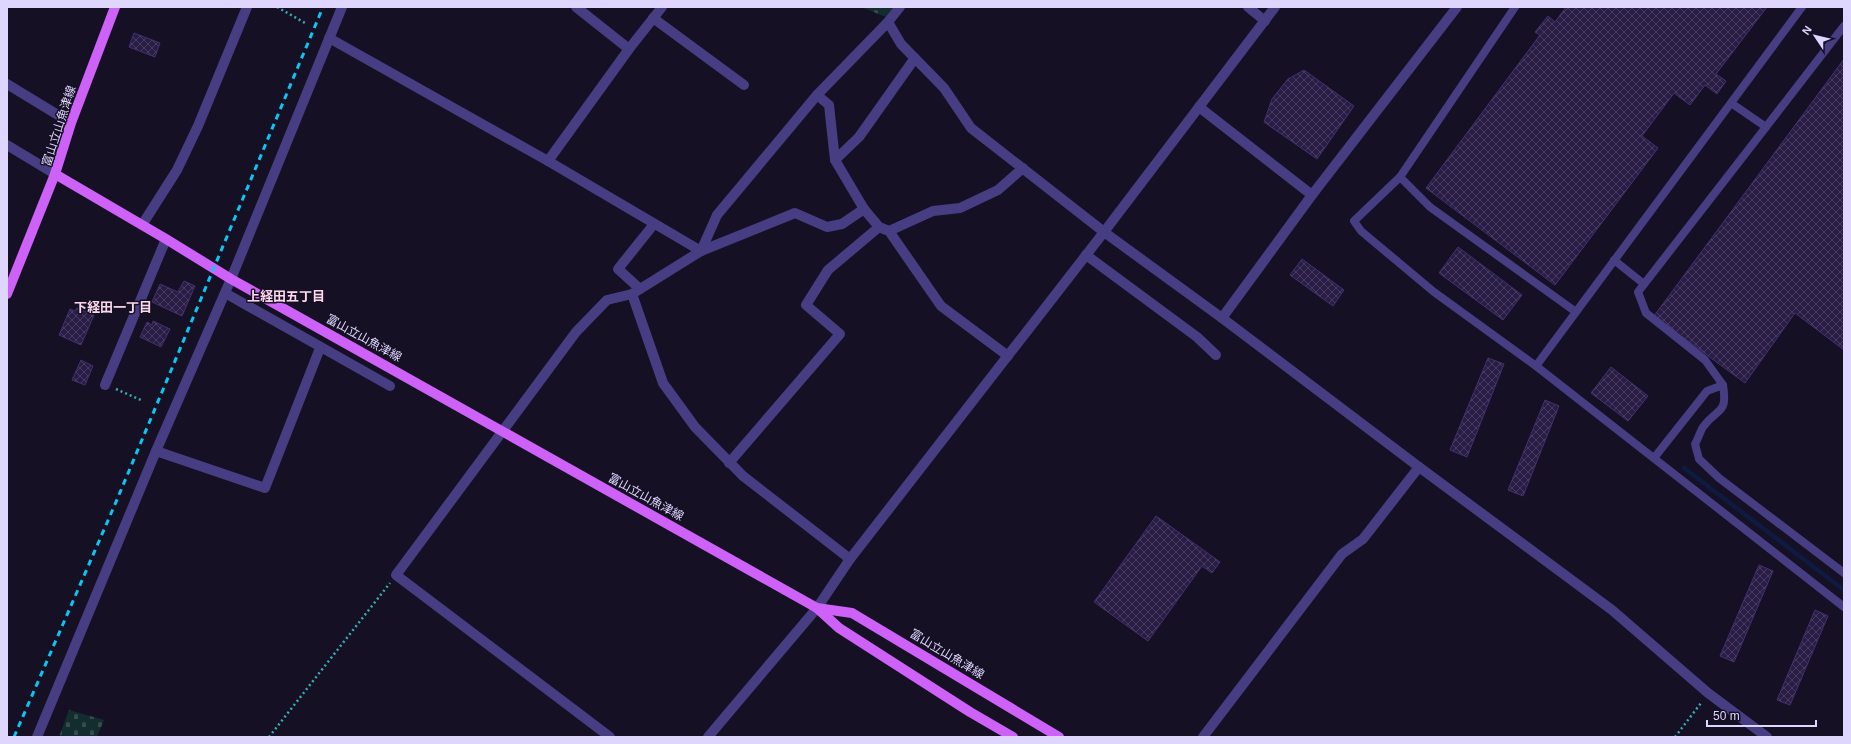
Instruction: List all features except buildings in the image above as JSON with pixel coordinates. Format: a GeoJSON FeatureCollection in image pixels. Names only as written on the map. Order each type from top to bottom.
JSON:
{"type":"FeatureCollection","features":[{"type":"Feature","properties":{"kind":"main road","name":"富山立山魚津線"},"geometry":{"type":"LineString","coordinates":[[115,7],[71,123],[54,174],[142,224],[231,279],[817,608],[839,628],[970,712],[1013,737]]}},
{"type":"Feature","properties":{"kind":"main road"},"geometry":{"type":"LineString","coordinates":[[7,294],[54,174]]}},
{"type":"Feature","properties":{"kind":"main road","name":"富山立山魚津線"},"geometry":{"type":"LineString","coordinates":[[817,608],[852,613],[1059,737]]}},
{"type":"Feature","properties":{"kind":"street"},"geometry":{"type":"LineString","coordinates":[[142,224],[177,170],[198,126],[247,7]]}},
{"type":"Feature","properties":{"kind":"street"},"geometry":{"type":"LineString","coordinates":[[37,737],[156,451],[231,279],[342,7]]}},
{"type":"Feature","properties":{"kind":"street"},"geometry":{"type":"LineString","coordinates":[[576,7],[629,49]]}},
{"type":"Feature","properties":{"kind":"street"},"geometry":{"type":"LineString","coordinates":[[548,161],[629,49],[662,7]]}},
{"type":"Feature","properties":{"kind":"street"},"geometry":{"type":"LineString","coordinates":[[701,251],[717,215],[817,95],[888,22],[900,7]]}},
{"type":"Feature","properties":{"kind":"street"},"geometry":{"type":"LineString","coordinates":[[1248,7],[1265,21]]}},
{"type":"Feature","properties":{"kind":"street"},"geometry":{"type":"LineString","coordinates":[[708,737],[817,608],[850,559],[1104,232],[1276,7]]}},
{"type":"Feature","properties":{"kind":"street"},"geometry":{"type":"LineString","coordinates":[[1222,318],[1312,195],[1457,7]]}},
{"type":"Feature","properties":{"kind":"street"},"geometry":{"type":"LineString","coordinates":[[653,18],[744,85]]}},
{"type":"Feature","properties":{"kind":"street"},"geometry":{"type":"LineString","coordinates":[[888,22],[901,44],[944,88],[971,128],[1104,232],[1222,318],[1419,468],[1612,610],[1708,693],[1767,737]]}},
{"type":"Feature","properties":{"kind":"street"},"geometry":{"type":"LineString","coordinates":[[329,38],[548,161],[701,251]]}},
{"type":"Feature","properties":{"kind":"street"},"geometry":{"type":"LineString","coordinates":[[835,160],[859,137],[915,58]]}},
{"type":"Feature","properties":{"kind":"street"},"geometry":{"type":"LineString","coordinates":[[7,84],[71,123]]}},
{"type":"Feature","properties":{"kind":"street"},"geometry":{"type":"LineString","coordinates":[[817,95],[829,106],[835,160],[864,209],[879,227],[889,231],[941,306],[1008,356]]}},
{"type":"Feature","properties":{"kind":"street"},"geometry":{"type":"LineString","coordinates":[[1199,107],[1312,195]]}},
{"type":"Feature","properties":{"kind":"street"},"geometry":{"type":"LineString","coordinates":[[7,145],[54,174]]}},
{"type":"Feature","properties":{"kind":"street"},"geometry":{"type":"LineString","coordinates":[[889,231],[933,211],[960,208],[998,190],[1022,168]]}},
{"type":"Feature","properties":{"kind":"street"},"geometry":{"type":"LineString","coordinates":[[610,737],[396,575],[576,332],[607,300],[636,291],[701,251],[795,213],[827,227],[842,224],[864,209]]}},
{"type":"Feature","properties":{"kind":"street"},"geometry":{"type":"LineString","coordinates":[[654,224],[618,269],[636,291],[664,382],[695,427],[742,476],[850,559]]}},
{"type":"Feature","properties":{"kind":"street"},"geometry":{"type":"LineString","coordinates":[[729,463],[840,334],[806,305],[828,270],[879,227]]}},
{"type":"Feature","properties":{"kind":"street"},"geometry":{"type":"LineString","coordinates":[[105,385],[166,239]]}},
{"type":"Feature","properties":{"kind":"street"},"geometry":{"type":"LineString","coordinates":[[1086,255],[1197,336],[1216,355]]}},
{"type":"Feature","properties":{"kind":"street"},"geometry":{"type":"LineString","coordinates":[[225,293],[320,348],[390,386]]}},
{"type":"Feature","properties":{"kind":"street"},"geometry":{"type":"LineString","coordinates":[[156,451],[265,488],[320,348]]}},
{"type":"Feature","properties":{"kind":"street"},"geometry":{"type":"LineString","coordinates":[[1203,737],[1342,554],[1363,539],[1419,468]]}},
{"type":"Feature","properties":{"kind":"lane"},"geometry":{"type":"LineString","coordinates":[[1515,7],[1400,177],[1354,221],[1361,231],[1434,292],[1536,366],[1844,607]]}},
{"type":"Feature","properties":{"kind":"lane"},"geometry":{"type":"LineString","coordinates":[[1536,366],[1802,7]]}},
{"type":"Feature","properties":{"kind":"lane"},"geometry":{"type":"LineString","coordinates":[[1844,26],[1638,292],[1646,313],[1705,360],[1723,385],[1725,400],[1720,412],[1704,427],[1695,444],[1699,459],[1719,478],[1844,573]]}},
{"type":"Feature","properties":{"kind":"lane"},"geometry":{"type":"LineString","coordinates":[[1731,103],[1766,127]]}},
{"type":"Feature","properties":{"kind":"lane"},"geometry":{"type":"LineString","coordinates":[[1400,177],[1430,207],[1576,312]]}},
{"type":"Feature","properties":{"kind":"lane"},"geometry":{"type":"LineString","coordinates":[[1614,260],[1644,284]]}},
{"type":"Feature","properties":{"kind":"lane"},"geometry":{"type":"LineString","coordinates":[[1654,458],[1707,391],[1723,385]]}},
{"type":"Feature","properties":{"kind":"path"},"geometry":{"type":"LineString","coordinates":[[277,7],[305,23]]}},
{"type":"Feature","properties":{"kind":"path"},"geometry":{"type":"LineString","coordinates":[[105,385],[143,401]]}},
{"type":"Feature","properties":{"kind":"path"},"geometry":{"type":"LineString","coordinates":[[269,737],[396,575]]}},
{"type":"Feature","properties":{"kind":"path"},"geometry":{"type":"LineString","coordinates":[[1675,737],[1708,693]]}},
{"type":"Feature","properties":{"kind":"green space"},"geometry":{"type":"Polygon","coordinates":[[[861,7],[894,7],[886,17],[861,7]]]}},
{"type":"Feature","properties":{"kind":"green space"},"geometry":{"type":"Polygon","coordinates":[[[69,710],[104,720],[97,737],[59,737],[69,710]]]}},
{"type":"Feature","properties":{"kind":"waterway"},"geometry":{"type":"LineString","coordinates":[[1684,468],[1844,590]]}},
{"type":"Feature","properties":{"kind":"railway"},"geometry":{"type":"LineString","coordinates":[[14,737],[116,502],[323,7]]}},
{"type":"Feature","properties":{"kind":"district","name":"上経田五丁目"},"geometry":{"type":"Point","coordinates":[286,296]}},
{"type":"Feature","properties":{"kind":"district","name":"下経田一丁目"},"geometry":{"type":"Point","coordinates":[113,307]}}]}
